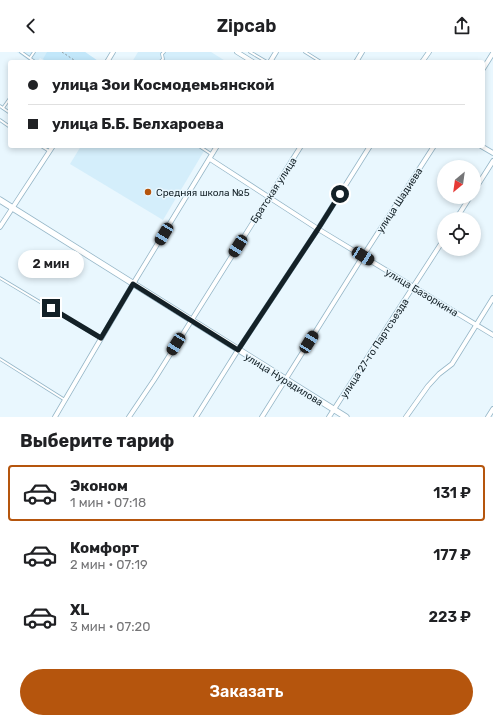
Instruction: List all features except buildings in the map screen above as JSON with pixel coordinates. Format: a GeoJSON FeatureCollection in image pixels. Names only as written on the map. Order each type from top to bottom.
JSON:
{"type":"FeatureCollection","features":[{"type":"Feature","properties":{"kind":"street"},"geometry":{"type":"LineString","coordinates":[[237,52],[250,60]]}},
{"type":"Feature","properties":{"kind":"street"},"geometry":{"type":"LineString","coordinates":[[485,66],[493,53]]}},
{"type":"Feature","properties":{"kind":"street"},"geometry":{"type":"LineString","coordinates":[[0,228],[51,148]]}},
{"type":"Feature","properties":{"kind":"street"},"geometry":{"type":"LineString","coordinates":[[55,417],[133,284],[216,148]]}},
{"type":"Feature","properties":{"kind":"street","name":"Братская улица"},"geometry":{"type":"LineString","coordinates":[[129,417],[301,148]]}},
{"type":"Feature","properties":{"kind":"street"},"geometry":{"type":"LineString","coordinates":[[196,417],[369,148]]}},
{"type":"Feature","properties":{"kind":"street","name":"улица Шадиева"},"geometry":{"type":"LineString","coordinates":[[262,417],[433,148]]}},
{"type":"Feature","properties":{"kind":"street","name":"улица Базоркина"},"geometry":{"type":"LineString","coordinates":[[211,157],[318,229],[493,335]]}},
{"type":"Feature","properties":{"kind":"street"},"geometry":{"type":"LineString","coordinates":[[481,180],[493,161]]}},
{"type":"Feature","properties":{"kind":"street","name":"улица Нурадилова"},"geometry":{"type":"LineString","coordinates":[[0,200],[346,417]]}},
{"type":"Feature","properties":{"kind":"street","name":"улица 27-го Партсъезда"},"geometry":{"type":"LineString","coordinates":[[329,417],[437,250]]}},
{"type":"Feature","properties":{"kind":"street"},"geometry":{"type":"LineString","coordinates":[[406,417],[428,386],[439,374],[452,364],[493,298]]}},
{"type":"Feature","properties":{"kind":"street"},"geometry":{"type":"LineString","coordinates":[[488,417],[493,410]]}},
{"type":"Feature","properties":{"kind":"lane"},"geometry":{"type":"LineString","coordinates":[[21,52],[32,60]]}},
{"type":"Feature","properties":{"kind":"lane"},"geometry":{"type":"LineString","coordinates":[[30,58],[34,52]]}},
{"type":"Feature","properties":{"kind":"lane"},"geometry":{"type":"LineString","coordinates":[[250,52],[265,60]]}},
{"type":"Feature","properties":{"kind":"lane"},"geometry":{"type":"LineString","coordinates":[[305,52],[318,60]]}},
{"type":"Feature","properties":{"kind":"lane"},"geometry":{"type":"LineString","coordinates":[[3,108],[8,101]]}},
{"type":"Feature","properties":{"kind":"lane"},"geometry":{"type":"LineString","coordinates":[[0,106],[8,112]]}},
{"type":"Feature","properties":{"kind":"lane"},"geometry":{"type":"LineString","coordinates":[[44,148],[49,151]]}},
{"type":"Feature","properties":{"kind":"lane"},"geometry":{"type":"LineString","coordinates":[[201,148],[211,157]]}},
{"type":"Feature","properties":{"kind":"lane"},"geometry":{"type":"LineString","coordinates":[[0,278],[101,338]]}},
{"type":"Feature","properties":{"kind":"lane"},"geometry":{"type":"LineString","coordinates":[[0,359],[65,400]]}},
{"type":"Feature","properties":{"kind":"path"},"geometry":{"type":"LineString","coordinates":[[62,52],[74,60]]}},
{"type":"Feature","properties":{"kind":"shaded area"},"geometry":{"type":"Polygon","coordinates":[[[17,52],[85,52],[97,60],[44,60],[40,58],[38,60],[28,60],[17,52]]]}},
{"type":"Feature","properties":{"kind":"shaded area"},"geometry":{"type":"Polygon","coordinates":[[[47,52],[85,52],[97,60],[44,60],[43,59],[47,52]]]}},
{"type":"Feature","properties":{"kind":"shaded area"},"geometry":{"type":"Polygon","coordinates":[[[138,52],[211,52],[224,60],[133,60],[138,52]]]}},
{"type":"Feature","properties":{"kind":"shaded area","name":"Средняя школа №5"},"geometry":{"type":"Polygon","coordinates":[[[80,148],[206,148],[163,220],[70,164],[80,148]]]}},
{"type":"Feature","properties":{"kind":"place","name":"Средняя школа №5"},"geometry":{"type":"Point","coordinates":[148,192]}},
{"type":"Feature","properties":{"kind":"route"},"geometry":{"type":"LineString","coordinates":[[51,308],[101,338],[133,284],[238,350],[340,194]]}}]}
